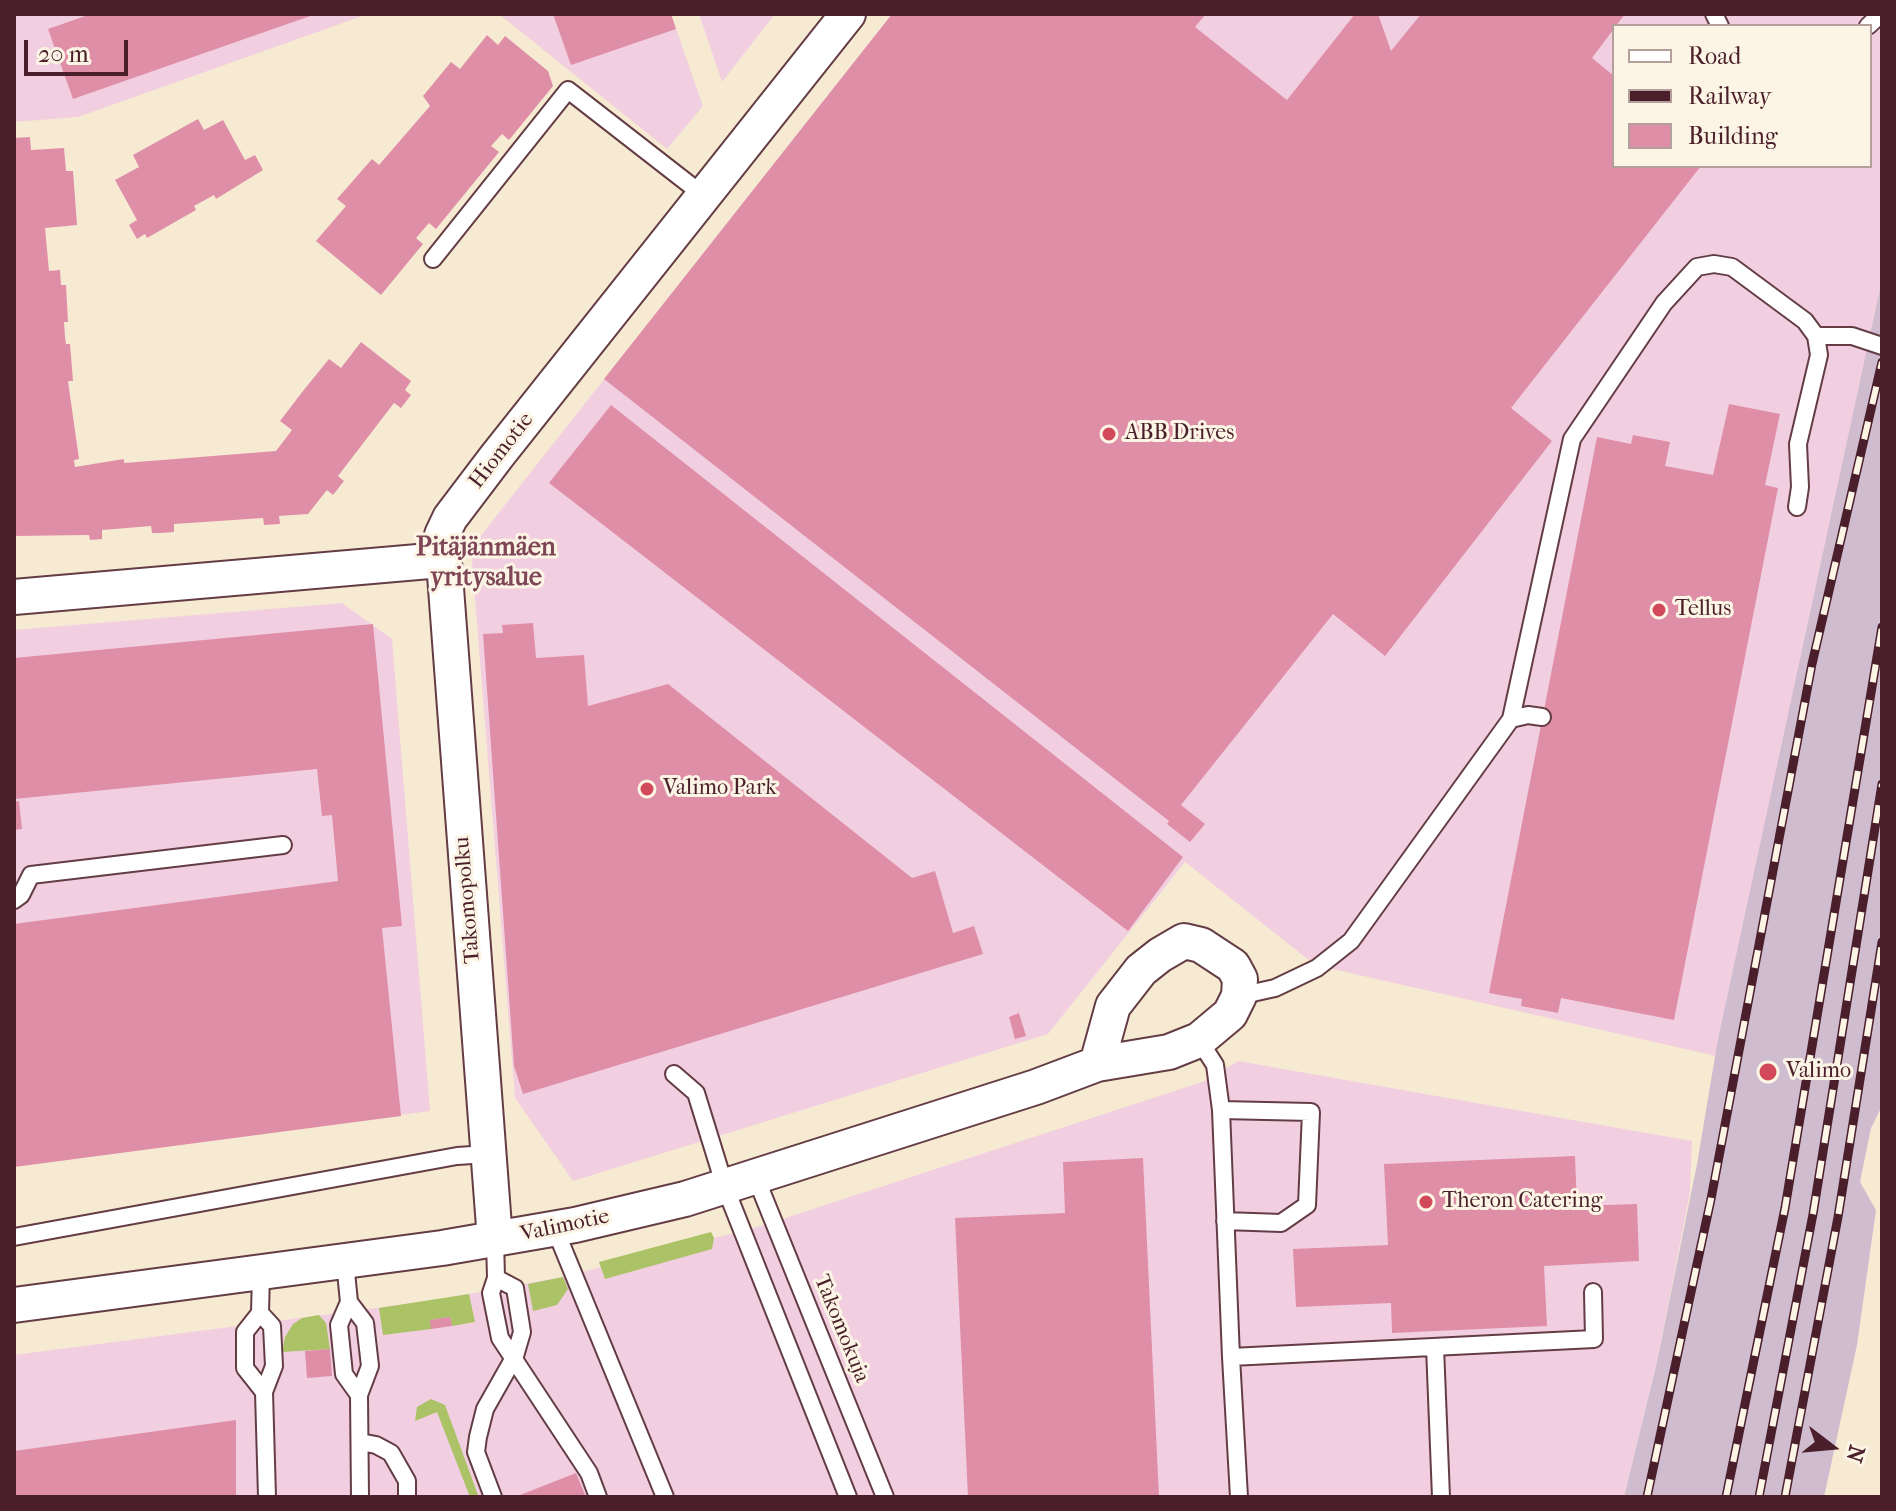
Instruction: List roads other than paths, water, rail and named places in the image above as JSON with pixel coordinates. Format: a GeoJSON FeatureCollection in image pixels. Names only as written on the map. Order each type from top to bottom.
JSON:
{"type":"FeatureCollection","features":[{"type":"Feature","properties":{"kind":"street","name":"Hiomotie"},"geometry":{"type":"LineString","coordinates":[[441,560],[442,535],[450,518],[848,14]]}},
{"type":"Feature","properties":{"kind":"street"},"geometry":{"type":"LineString","coordinates":[[14,597],[441,560]]}},
{"type":"Feature","properties":{"kind":"street","name":"Takomopolku"},"geometry":{"type":"LineString","coordinates":[[441,560],[495,1240]]}},
{"type":"Feature","properties":{"kind":"street"},"geometry":{"type":"LineString","coordinates":[[1097,1064],[1113,1006],[1141,970],[1184,941],[1201,945],[1233,966],[1240,979],[1239,996]]}},
{"type":"Feature","properties":{"kind":"street","name":"Valimotie"},"geometry":{"type":"LineString","coordinates":[[14,1305],[495,1240],[555,1229],[741,1183],[1036,1087],[1097,1064],[1169,1052],[1199,1040],[1230,1014],[1239,996]]}},
{"type":"Feature","properties":{"kind":"lane"},"geometry":{"type":"LineString","coordinates":[[433,259],[568,90],[703,195]]}},
{"type":"Feature","properties":{"kind":"lane"},"geometry":{"type":"LineString","coordinates":[[1239,996],[1275,988],[1317,968],[1351,941],[1511,719],[1572,439],[1664,303],[1697,267],[1714,264],[1732,267],[1805,321],[1816,336],[1819,355],[1798,444],[1800,487],[1797,507]]}},
{"type":"Feature","properties":{"kind":"lane"},"geometry":{"type":"LineString","coordinates":[[1816,336],[1852,336],[1882,346]]}},
{"type":"Feature","properties":{"kind":"lane"},"geometry":{"type":"LineString","coordinates":[[1511,719],[1528,715],[1542,717]]}},
{"type":"Feature","properties":{"kind":"lane"},"geometry":{"type":"LineString","coordinates":[[14,900],[21,895],[31,875],[283,845]]}},
{"type":"Feature","properties":{"kind":"lane"},"geometry":{"type":"LineString","coordinates":[[1199,1040],[1215,1065],[1221,1110],[1239,1497]]}},
{"type":"Feature","properties":{"kind":"lane"},"geometry":{"type":"LineString","coordinates":[[674,1074],[696,1093],[741,1183],[848,1497]]}},
{"type":"Feature","properties":{"kind":"lane"},"geometry":{"type":"LineString","coordinates":[[1221,1110],[1311,1112],[1307,1205],[1281,1223],[1225,1221]]}},
{"type":"Feature","properties":{"kind":"lane"},"geometry":{"type":"LineString","coordinates":[[14,1237],[457,1156],[488,1154]]}},
{"type":"Feature","properties":{"kind":"lane","name":"Takomokuja"},"geometry":{"type":"LineString","coordinates":[[741,1183],[885,1497]]}},
{"type":"Feature","properties":{"kind":"lane"},"geometry":{"type":"LineString","coordinates":[[555,1229],[665,1497]]}},
{"type":"Feature","properties":{"kind":"lane"},"geometry":{"type":"LineString","coordinates":[[495,1240],[496,1278],[491,1293],[500,1338],[515,1356],[589,1473],[598,1497]]}},
{"type":"Feature","properties":{"kind":"lane"},"geometry":{"type":"LineString","coordinates":[[345,1262],[349,1302],[339,1325],[344,1374],[359,1395]]}},
{"type":"Feature","properties":{"kind":"lane"},"geometry":{"type":"LineString","coordinates":[[261,1273],[260,1313],[245,1332],[245,1368],[264,1392]]}},
{"type":"Feature","properties":{"kind":"lane"},"geometry":{"type":"LineString","coordinates":[[493,1497],[476,1452],[478,1437],[490,1396],[515,1356],[522,1332],[515,1288],[496,1278]]}},
{"type":"Feature","properties":{"kind":"lane"},"geometry":{"type":"LineString","coordinates":[[1231,1357],[1594,1339],[1593,1292]]}},
{"type":"Feature","properties":{"kind":"lane"},"geometry":{"type":"LineString","coordinates":[[349,1302],[365,1323],[370,1366],[359,1395],[360,1497]]}},
{"type":"Feature","properties":{"kind":"lane"},"geometry":{"type":"LineString","coordinates":[[260,1313],[272,1326],[274,1366],[264,1392],[267,1497]]}},
{"type":"Feature","properties":{"kind":"lane"},"geometry":{"type":"LineString","coordinates":[[1435,1347],[1441,1497]]}},
{"type":"Feature","properties":{"kind":"lane"},"geometry":{"type":"LineString","coordinates":[[360,1442],[376,1445],[391,1453],[407,1481],[407,1497]]}},
{"type":"Feature","properties":{"kind":"railway"},"geometry":{"type":"LineString","coordinates":[[1647,1497],[1711,1199],[1812,664],[1882,362]]}},
{"type":"Feature","properties":{"kind":"railway"},"geometry":{"type":"LineString","coordinates":[[1726,1497],[1785,1208],[1882,627]]}},
{"type":"Feature","properties":{"kind":"railway"},"geometry":{"type":"LineString","coordinates":[[1759,1497],[1813,1214],[1882,784]]}},
{"type":"Feature","properties":{"kind":"railway"},"geometry":{"type":"LineString","coordinates":[[1785,1497],[1838,1217],[1882,942]]}},
{"type":"Feature","properties":{"kind":"place","name":"ABB Drives"},"geometry":{"type":"Point","coordinates":[1109,434]}},
{"type":"Feature","properties":{"kind":"place","name":"Tellus"},"geometry":{"type":"Point","coordinates":[1659,610]}},
{"type":"Feature","properties":{"kind":"place","name":"Valimo Park"},"geometry":{"type":"Point","coordinates":[647,789]}},
{"type":"Feature","properties":{"kind":"place","name":"Valimo"},"geometry":{"type":"Point","coordinates":[1768,1072]}},
{"type":"Feature","properties":{"kind":"place","name":"Theron Catering"},"geometry":{"type":"Point","coordinates":[1426,1202]}},
{"type":"Feature","properties":{"kind":"district","name":"Pitäjänmäen yritysalue"},"geometry":{"type":"Point","coordinates":[486,564]}}]}
